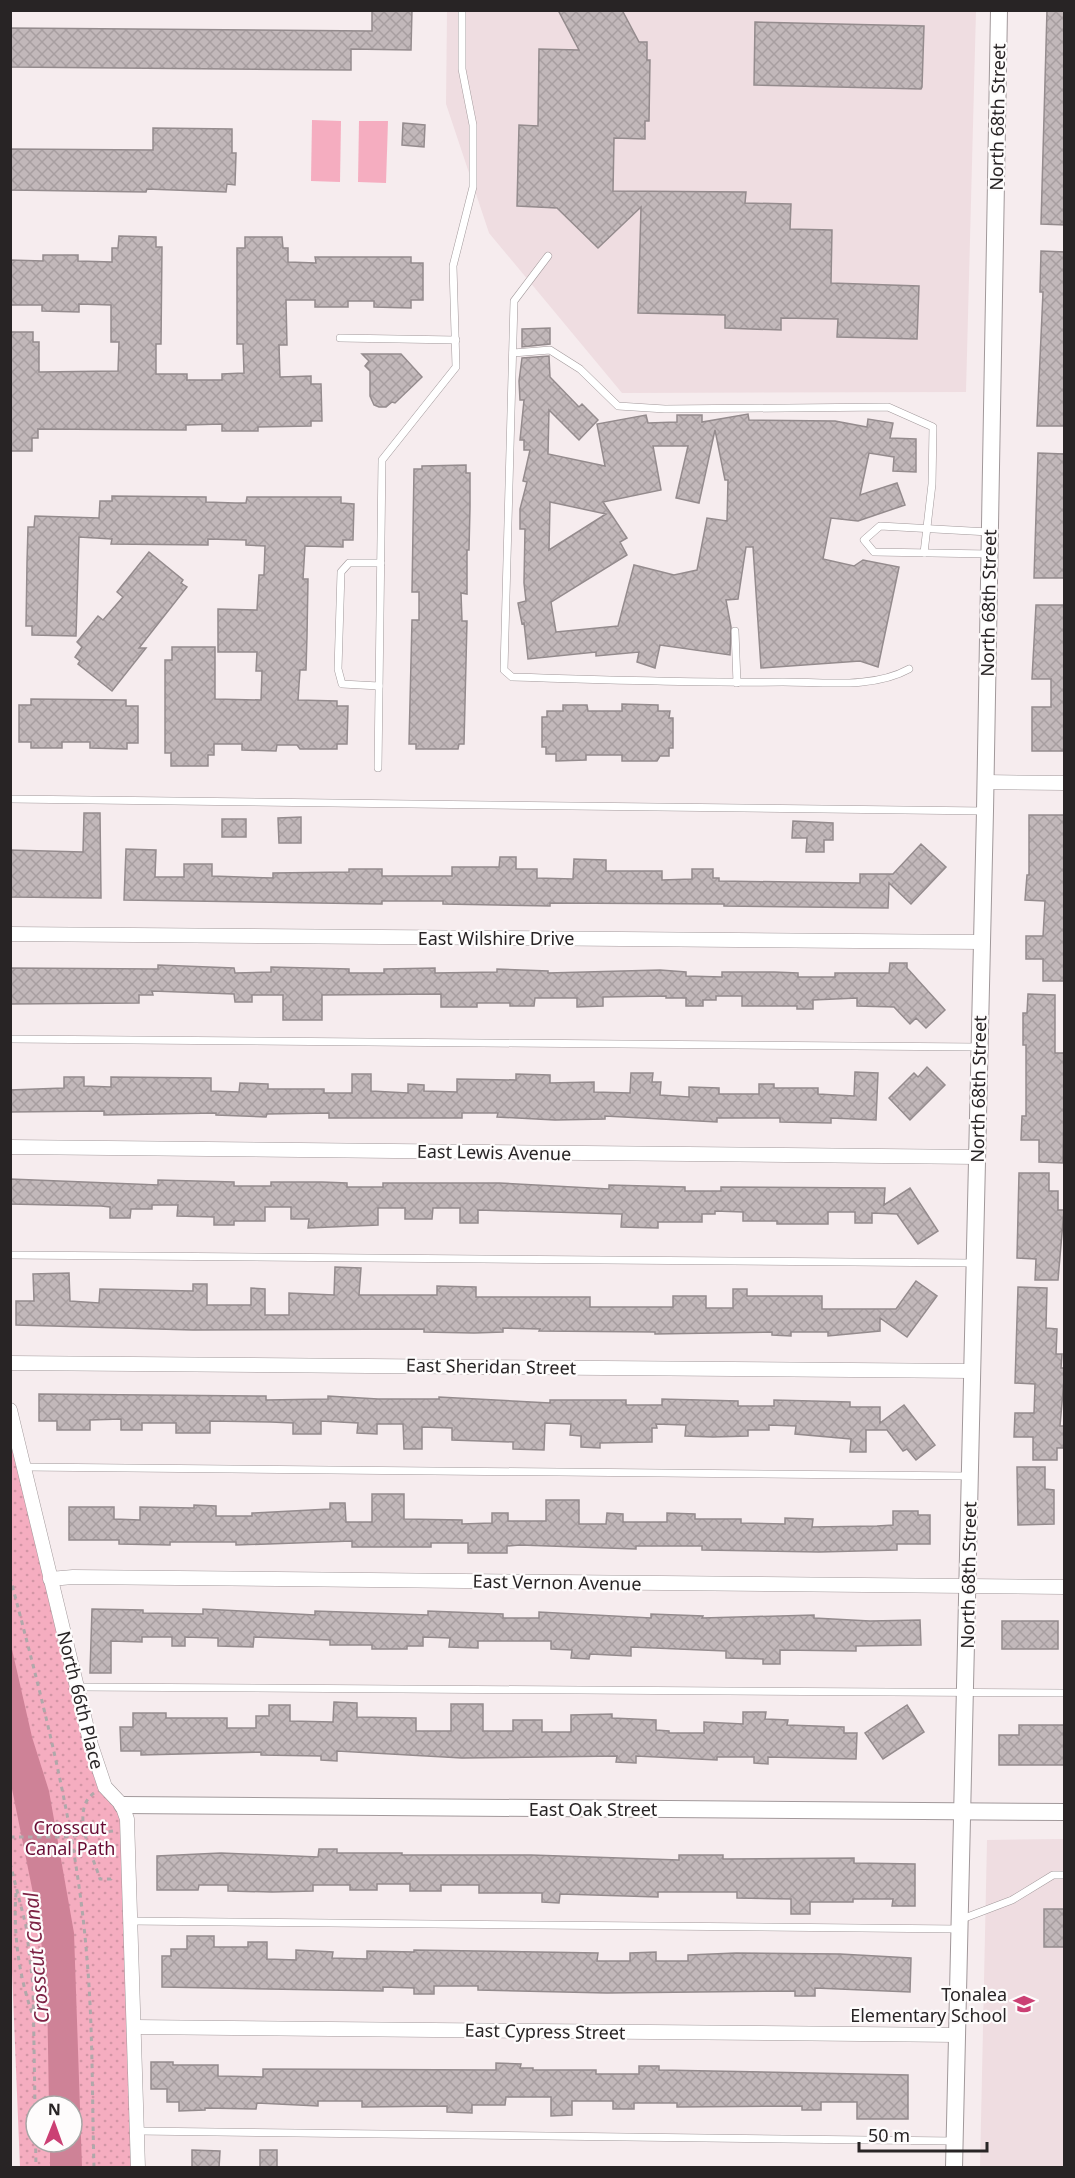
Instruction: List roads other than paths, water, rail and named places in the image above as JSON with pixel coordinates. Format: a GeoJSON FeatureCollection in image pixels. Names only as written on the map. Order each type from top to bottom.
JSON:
{"type":"FeatureCollection","features":[{"type":"Feature","properties":{"kind":"street","name":"North 68th Street"},"geometry":{"type":"LineString","coordinates":[[954,2168],[985,811],[999,10]]}},
{"type":"Feature","properties":{"kind":"street"},"geometry":{"type":"LineString","coordinates":[[985,782],[1065,783]]}},
{"type":"Feature","properties":{"kind":"street","name":"East Wilshire Drive"},"geometry":{"type":"LineString","coordinates":[[10,934],[982,942]]}},
{"type":"Feature","properties":{"kind":"street","name":"East Lewis Avenue"},"geometry":{"type":"LineString","coordinates":[[10,1147],[977,1157]]}},
{"type":"Feature","properties":{"kind":"street","name":"East Sheridan Street"},"geometry":{"type":"LineString","coordinates":[[10,1363],[972,1371]]}},
{"type":"Feature","properties":{"kind":"street","name":"North 66th Place"},"geometry":{"type":"LineString","coordinates":[[10,1410],[91,1745],[105,1787],[122,1805],[129,1830],[129,1921],[138,2168]]}},
{"type":"Feature","properties":{"kind":"street","name":"East Vernon Avenue"},"geometry":{"type":"LineString","coordinates":[[50,1579],[73,1577],[1065,1587]]}},
{"type":"Feature","properties":{"kind":"street","name":"East Oak Street"},"geometry":{"type":"LineString","coordinates":[[122,1805],[1065,1812]]}},
{"type":"Feature","properties":{"kind":"street","name":"East Cypress Street"},"geometry":{"type":"LineString","coordinates":[[134,2027],[957,2035]]}},
{"type":"Feature","properties":{"kind":"lane"},"geometry":{"type":"LineString","coordinates":[[378,768],[382,460],[456,367],[453,266],[473,187],[473,125],[462,69],[462,10]]}},
{"type":"Feature","properties":{"kind":"lane"},"geometry":{"type":"LineString","coordinates":[[548,256],[514,301],[504,670],[512,677],[737,683],[854,682],[893,678],[909,669]]}},
{"type":"Feature","properties":{"kind":"lane"},"geometry":{"type":"LineString","coordinates":[[340,338],[456,340]]}},
{"type":"Feature","properties":{"kind":"lane"},"geometry":{"type":"LineString","coordinates":[[513,353],[549,350],[580,369],[618,406],[888,407],[933,427],[932,484],[924,554]]}},
{"type":"Feature","properties":{"kind":"lane"},"geometry":{"type":"LineString","coordinates":[[989,532],[880,526],[864,540],[874,552],[989,554]]}},
{"type":"Feature","properties":{"kind":"lane"},"geometry":{"type":"LineString","coordinates":[[380,686],[342,684],[338,669],[341,572],[349,563],[381,563]]}},
{"type":"Feature","properties":{"kind":"lane"},"geometry":{"type":"LineString","coordinates":[[735,631],[737,683]]}},
{"type":"Feature","properties":{"kind":"lane"},"geometry":{"type":"LineString","coordinates":[[10,800],[985,811]]}},
{"type":"Feature","properties":{"kind":"lane"},"geometry":{"type":"LineString","coordinates":[[10,1039],[979,1047]]}},
{"type":"Feature","properties":{"kind":"lane"},"geometry":{"type":"LineString","coordinates":[[10,1255],[974,1263]]}},
{"type":"Feature","properties":{"kind":"lane"},"geometry":{"type":"LineString","coordinates":[[24,1467],[969,1476]]}},
{"type":"Feature","properties":{"kind":"lane"},"geometry":{"type":"LineString","coordinates":[[78,1687],[1065,1693]]}},
{"type":"Feature","properties":{"kind":"lane"},"geometry":{"type":"LineString","coordinates":[[129,1921],[959,1924],[1012,1900],[1053,1875],[1065,1875]]}},
{"type":"Feature","properties":{"kind":"lane"},"geometry":{"type":"LineString","coordinates":[[137,2131],[955,2141]]}},
{"type":"Feature","properties":{"kind":"place","name":"Tonalea Elementary School"},"geometry":{"type":"Point","coordinates":[1024,2004]}},
{"type":"Feature","properties":{"kind":"park label","name":"Crosscut Canal Path"},"geometry":{"type":"Point","coordinates":[70,1837]}},
{"type":"Feature","properties":{"kind":"water label","name":"Crosscut Canal"},"geometry":{"type":"Point","coordinates":[36,1958]}}]}
